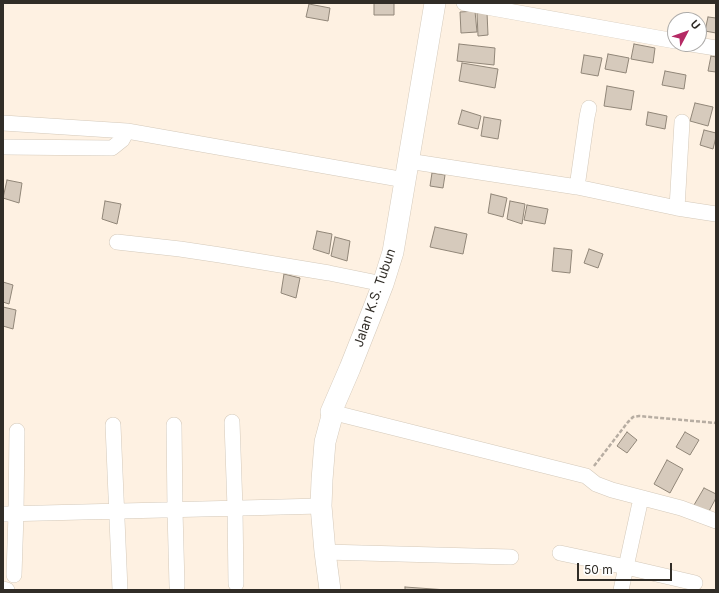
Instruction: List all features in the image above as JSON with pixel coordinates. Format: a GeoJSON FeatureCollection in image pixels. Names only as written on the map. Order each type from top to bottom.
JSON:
{"type":"FeatureCollection","features":[{"type":"Feature","properties":{"kind":"street","name":"Jalan K.S. Tubun"},"geometry":{"type":"LineString","coordinates":[[330,590],[321,506],[325,442],[332,416],[331,412],[383,284],[393,252],[436,3]]}},
{"type":"Feature","properties":{"kind":"street"},"geometry":{"type":"LineString","coordinates":[[464,3],[667,40]]}},
{"type":"Feature","properties":{"kind":"street"},"geometry":{"type":"LineString","coordinates":[[577,187],[589,108]]}},
{"type":"Feature","properties":{"kind":"street"},"geometry":{"type":"LineString","coordinates":[[677,208],[682,122]]}},
{"type":"Feature","properties":{"kind":"street"},"geometry":{"type":"LineString","coordinates":[[3,123],[127,131],[407,171],[577,187],[677,208],[716,214]]}},
{"type":"Feature","properties":{"kind":"street"},"geometry":{"type":"LineString","coordinates":[[3,147],[112,148],[122,140],[127,131]]}},
{"type":"Feature","properties":{"kind":"street"},"geometry":{"type":"LineString","coordinates":[[117,242],[220,255],[329,273],[383,284]]}},
{"type":"Feature","properties":{"kind":"street"},"geometry":{"type":"LineString","coordinates":[[331,412],[586,476],[596,484],[612,490],[681,508],[716,521]]}},
{"type":"Feature","properties":{"kind":"street"},"geometry":{"type":"LineString","coordinates":[[232,422],[236,584]]}},
{"type":"Feature","properties":{"kind":"street"},"geometry":{"type":"LineString","coordinates":[[113,425],[120,590]]}},
{"type":"Feature","properties":{"kind":"street"},"geometry":{"type":"LineString","coordinates":[[174,425],[177,586]]}},
{"type":"Feature","properties":{"kind":"street"},"geometry":{"type":"LineString","coordinates":[[14,575],[10,514],[17,431]]}},
{"type":"Feature","properties":{"kind":"street"},"geometry":{"type":"LineString","coordinates":[[621,590],[641,498]]}},
{"type":"Feature","properties":{"kind":"street"},"geometry":{"type":"LineString","coordinates":[[10,514],[321,506]]}},
{"type":"Feature","properties":{"kind":"street"},"geometry":{"type":"LineString","coordinates":[[325,552],[511,557]]}},
{"type":"Feature","properties":{"kind":"street"},"geometry":{"type":"LineString","coordinates":[[560,553],[695,583]]}},
{"type":"Feature","properties":{"kind":"street"},"geometry":{"type":"LineString","coordinates":[[3,589],[8,590]]}},
{"type":"Feature","properties":{"kind":"path"},"geometry":{"type":"LineString","coordinates":[[586,476],[633,417],[639,416],[716,422]]}},
{"type":"Feature","properties":{"kind":"building"},"geometry":{"type":"Polygon","coordinates":[[[374,3],[394,3],[394,15],[374,15],[374,3]]]}},
{"type":"Feature","properties":{"kind":"building"},"geometry":{"type":"Polygon","coordinates":[[[309,4],[330,8],[328,21],[306,17],[309,4]]]}},
{"type":"Feature","properties":{"kind":"building"},"geometry":{"type":"Polygon","coordinates":[[[475,11],[477,32],[461,33],[460,12],[475,11]]]}},
{"type":"Feature","properties":{"kind":"building"},"geometry":{"type":"Polygon","coordinates":[[[487,12],[488,35],[478,36],[477,13],[487,12]]]}},
{"type":"Feature","properties":{"kind":"building"},"geometry":{"type":"Polygon","coordinates":[[[708,17],[716,18],[716,33],[707,31],[708,17]]]}},
{"type":"Feature","properties":{"kind":"building"},"geometry":{"type":"Polygon","coordinates":[[[459,44],[495,48],[494,65],[457,61],[459,44]]]}},
{"type":"Feature","properties":{"kind":"building"},"geometry":{"type":"Polygon","coordinates":[[[634,44],[655,48],[653,63],[631,59],[634,44]]]}},
{"type":"Feature","properties":{"kind":"building"},"geometry":{"type":"Polygon","coordinates":[[[608,54],[629,58],[626,73],[605,69],[608,54]]]}},
{"type":"Feature","properties":{"kind":"building"},"geometry":{"type":"Polygon","coordinates":[[[584,55],[602,58],[598,76],[581,73],[584,55]]]}},
{"type":"Feature","properties":{"kind":"building"},"geometry":{"type":"Polygon","coordinates":[[[711,56],[716,57],[716,72],[708,71],[711,56]]]}},
{"type":"Feature","properties":{"kind":"building"},"geometry":{"type":"Polygon","coordinates":[[[462,63],[498,69],[495,88],[459,81],[462,63]]]}},
{"type":"Feature","properties":{"kind":"building"},"geometry":{"type":"Polygon","coordinates":[[[665,71],[686,75],[684,89],[662,85],[665,71]]]}},
{"type":"Feature","properties":{"kind":"building"},"geometry":{"type":"Polygon","coordinates":[[[607,86],[634,91],[631,110],[604,106],[607,86]]]}},
{"type":"Feature","properties":{"kind":"building"},"geometry":{"type":"Polygon","coordinates":[[[695,103],[713,107],[708,126],[690,121],[695,103]]]}},
{"type":"Feature","properties":{"kind":"building"},"geometry":{"type":"Polygon","coordinates":[[[462,110],[481,116],[478,129],[458,124],[462,110]]]}},
{"type":"Feature","properties":{"kind":"building"},"geometry":{"type":"Polygon","coordinates":[[[648,112],[667,116],[665,129],[646,125],[648,112]]]}},
{"type":"Feature","properties":{"kind":"building"},"geometry":{"type":"Polygon","coordinates":[[[484,117],[501,120],[498,139],[481,136],[484,117]]]}},
{"type":"Feature","properties":{"kind":"building"},"geometry":{"type":"Polygon","coordinates":[[[704,130],[716,133],[713,149],[700,145],[704,130]]]}},
{"type":"Feature","properties":{"kind":"building"},"geometry":{"type":"Polygon","coordinates":[[[432,173],[445,175],[443,188],[430,186],[432,173]]]}},
{"type":"Feature","properties":{"kind":"building"},"geometry":{"type":"Polygon","coordinates":[[[7,180],[22,183],[19,203],[3,198],[7,180]]]}},
{"type":"Feature","properties":{"kind":"building"},"geometry":{"type":"Polygon","coordinates":[[[491,194],[507,198],[503,217],[488,213],[491,194]]]}},
{"type":"Feature","properties":{"kind":"building"},"geometry":{"type":"Polygon","coordinates":[[[105,201],[121,204],[117,224],[102,219],[105,201]]]}},
{"type":"Feature","properties":{"kind":"building"},"geometry":{"type":"Polygon","coordinates":[[[510,201],[525,204],[522,224],[507,219],[510,201]]]}},
{"type":"Feature","properties":{"kind":"building"},"geometry":{"type":"Polygon","coordinates":[[[527,205],[548,209],[545,224],[524,220],[527,205]]]}},
{"type":"Feature","properties":{"kind":"building"},"geometry":{"type":"Polygon","coordinates":[[[435,227],[467,234],[463,254],[430,247],[435,227]]]}},
{"type":"Feature","properties":{"kind":"building"},"geometry":{"type":"Polygon","coordinates":[[[317,231],[332,234],[329,254],[313,249],[317,231]]]}},
{"type":"Feature","properties":{"kind":"building"},"geometry":{"type":"Polygon","coordinates":[[[335,237],[350,241],[347,261],[331,256],[335,237]]]}},
{"type":"Feature","properties":{"kind":"building"},"geometry":{"type":"Polygon","coordinates":[[[554,248],[572,250],[570,273],[552,271],[554,248]]]}},
{"type":"Feature","properties":{"kind":"building"},"geometry":{"type":"Polygon","coordinates":[[[589,249],[603,254],[598,268],[584,263],[589,249]]]}},
{"type":"Feature","properties":{"kind":"building"},"geometry":{"type":"Polygon","coordinates":[[[284,274],[300,278],[296,298],[281,293],[284,274]]]}},
{"type":"Feature","properties":{"kind":"building"},"geometry":{"type":"Polygon","coordinates":[[[3,282],[13,285],[9,304],[3,302],[3,282]]]}},
{"type":"Feature","properties":{"kind":"building"},"geometry":{"type":"Polygon","coordinates":[[[3,307],[16,310],[13,329],[3,326],[3,307]]]}},
{"type":"Feature","properties":{"kind":"building"},"geometry":{"type":"Polygon","coordinates":[[[627,432],[637,440],[627,453],[617,446],[627,432]]]}},
{"type":"Feature","properties":{"kind":"building"},"geometry":{"type":"Polygon","coordinates":[[[685,432],[699,440],[690,455],[676,447],[685,432]]]}},
{"type":"Feature","properties":{"kind":"building"},"geometry":{"type":"Polygon","coordinates":[[[667,460],[683,469],[670,493],[654,484],[667,460]]]}},
{"type":"Feature","properties":{"kind":"building"},"geometry":{"type":"Polygon","coordinates":[[[704,488],[716,494],[716,498],[708,513],[694,505],[704,488]]]}},
{"type":"Feature","properties":{"kind":"building"},"geometry":{"type":"Polygon","coordinates":[[[405,587],[447,590],[405,590],[405,587]]]}}]}
